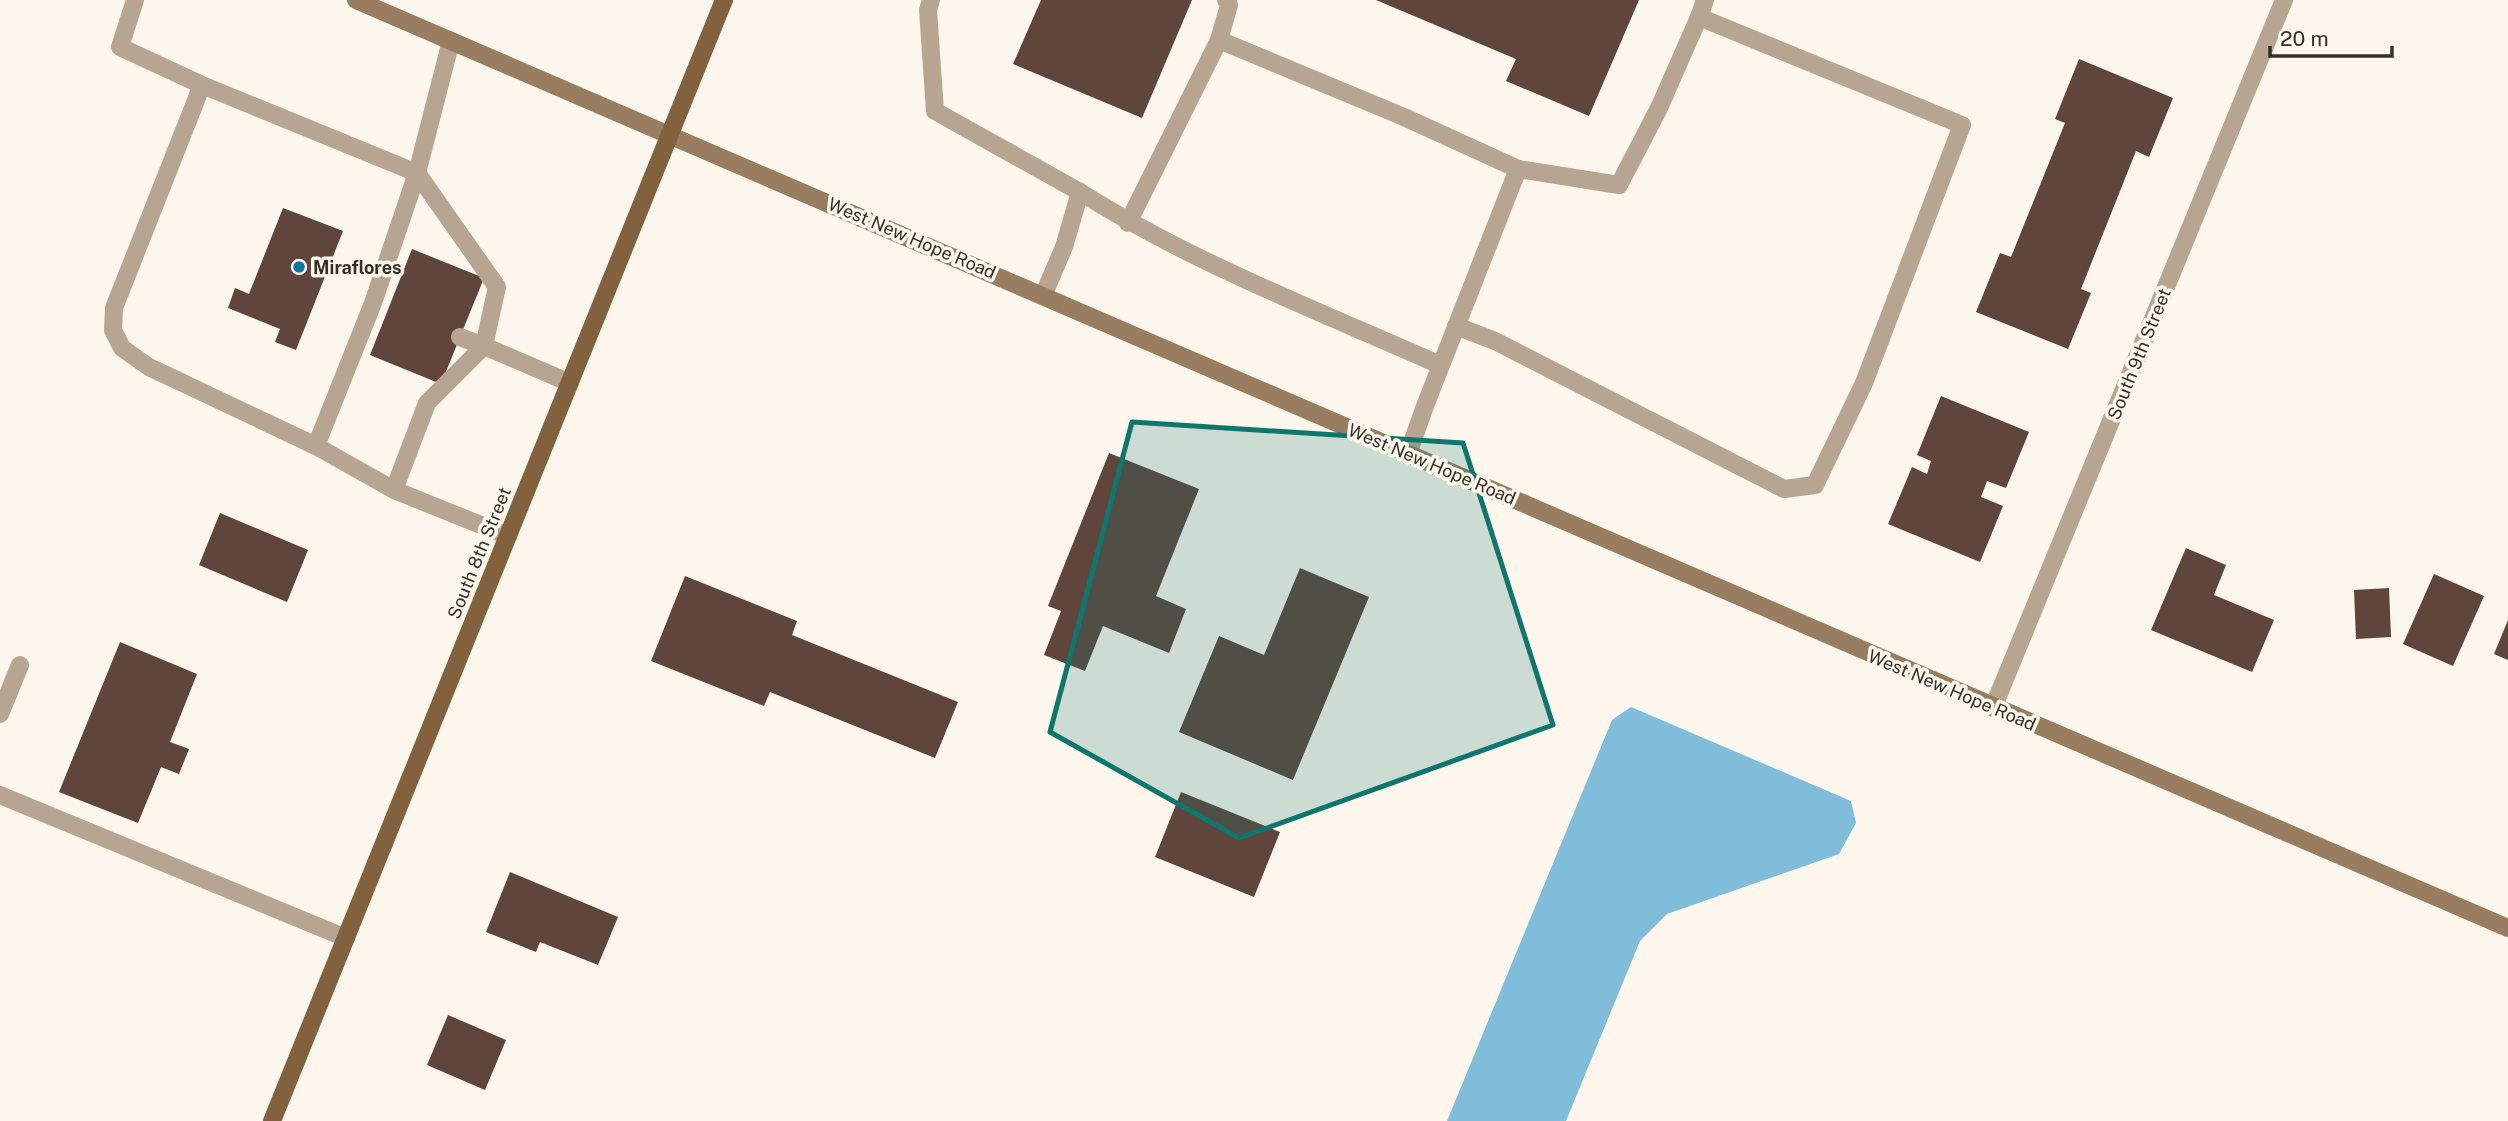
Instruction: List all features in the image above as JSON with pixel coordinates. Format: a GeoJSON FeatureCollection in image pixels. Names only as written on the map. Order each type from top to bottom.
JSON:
{"type":"FeatureCollection","features":[{"type":"Feature","properties":{"kind":"main road","name":"West New Hope Road"},"geometry":{"type":"LineString","coordinates":[[356,0],[670,133],[1993,708],[2508,928]]}},
{"type":"Feature","properties":{"kind":"main road","name":"South 8th Street"},"geometry":{"type":"LineString","coordinates":[[272,1121],[724,0]]}},
{"type":"Feature","properties":{"kind":"street"},"geometry":{"type":"LineString","coordinates":[[135,0],[120,47],[202,85],[417,173],[497,288],[484,346],[426,403],[394,490]]}},
{"type":"Feature","properties":{"kind":"street"},"geometry":{"type":"LineString","coordinates":[[931,0],[928,10],[935,111],[1080,192],[1128,223],[1440,365]]}},
{"type":"Feature","properties":{"kind":"street"},"geometry":{"type":"LineString","coordinates":[[1128,223],[1219,40],[1229,5],[1226,0]]}},
{"type":"Feature","properties":{"kind":"street","name":"South 9th Street"},"geometry":{"type":"LineString","coordinates":[[1993,708],[2284,0]]}},
{"type":"Feature","properties":{"kind":"street"},"geometry":{"type":"LineString","coordinates":[[1219,40],[1404,117],[1518,169],[1619,185],[1659,108],[1702,8],[1962,125],[1864,383],[1815,485],[1784,489],[1495,341],[1456,326]]}},
{"type":"Feature","properties":{"kind":"street"},"geometry":{"type":"LineString","coordinates":[[316,446],[380,306],[451,41]]}},
{"type":"Feature","properties":{"kind":"street"},"geometry":{"type":"LineString","coordinates":[[202,85],[114,308],[113,330],[122,348],[149,367],[316,446],[394,490],[508,537]]}},
{"type":"Feature","properties":{"kind":"street"},"geometry":{"type":"LineString","coordinates":[[1408,454],[1492,230],[1518,169]]}},
{"type":"Feature","properties":{"kind":"street"},"geometry":{"type":"LineString","coordinates":[[1044,296],[1080,192]]}},
{"type":"Feature","properties":{"kind":"street"},"geometry":{"type":"LineString","coordinates":[[460,337],[569,383]]}},
{"type":"Feature","properties":{"kind":"street"},"geometry":{"type":"LineString","coordinates":[[0,714],[20,666]]}},
{"type":"Feature","properties":{"kind":"street"},"geometry":{"type":"LineString","coordinates":[[0,795],[346,938]]}},
{"type":"Feature","properties":{"kind":"highlighted area"},"geometry":{"type":"Polygon","coordinates":[[[1132,422],[1463,443],[1553,725],[1239,838],[1050,732],[1132,422]]]}},
{"type":"Feature","properties":{"kind":"water"},"geometry":{"type":"Polygon","coordinates":[[[1631,707],[1851,801],[1856,823],[1839,854],[1667,914],[1640,941],[1566,1121],[1447,1121],[1612,720],[1631,707]]]}},
{"type":"Feature","properties":{"kind":"building"},"geometry":{"type":"Polygon","coordinates":[[[1041,0],[1192,0],[1142,118],[1013,64],[1041,0]]]}},
{"type":"Feature","properties":{"kind":"building"},"geometry":{"type":"Polygon","coordinates":[[[1376,0],[1639,0],[1589,116],[1506,81],[1516,59],[1376,0]]]}},
{"type":"Feature","properties":{"kind":"building"},"geometry":{"type":"Polygon","coordinates":[[[2079,59],[2173,98],[2149,157],[2136,151],[2081,289],[2091,293],[2068,349],[1976,312],[2000,253],[2011,257],[2065,123],[2055,119],[2079,59]]]}},
{"type":"Feature","properties":{"kind":"building"},"geometry":{"type":"Polygon","coordinates":[[[283,208],[343,231],[296,350],[275,342],[280,329],[228,308],[235,288],[249,294],[283,208]]]}},
{"type":"Feature","properties":{"kind":"building"},"geometry":{"type":"Polygon","coordinates":[[[412,249],[484,278],[441,384],[370,355],[412,249]]]}},
{"type":"Feature","properties":{"kind":"building"},"geometry":{"type":"Polygon","coordinates":[[[1941,396],[2029,432],[2006,488],[1987,481],[1981,497],[2003,506],[1980,562],[1888,524],[1912,467],[1927,474],[1931,461],[1917,455],[1941,396]]]}},
{"type":"Feature","properties":{"kind":"building"},"geometry":{"type":"Polygon","coordinates":[[[1109,453],[1199,489],[1156,596],[1186,609],[1169,653],[1103,626],[1085,671],[1044,655],[1061,611],[1048,606],[1109,453]]]}},
{"type":"Feature","properties":{"kind":"building"},"geometry":{"type":"Polygon","coordinates":[[[220,513],[308,550],[287,602],[199,565],[220,513]]]}},
{"type":"Feature","properties":{"kind":"building"},"geometry":{"type":"Polygon","coordinates":[[[2186,548],[2226,565],[2214,595],[2274,620],[2252,672],[2151,630],[2186,548]]]}},
{"type":"Feature","properties":{"kind":"building"},"geometry":{"type":"Polygon","coordinates":[[[1300,568],[1369,597],[1293,780],[1179,732],[1219,636],[1264,655],[1300,568]]]}},
{"type":"Feature","properties":{"kind":"building"},"geometry":{"type":"Polygon","coordinates":[[[2434,574],[2484,596],[2453,666],[2403,644],[2434,574]]]}},
{"type":"Feature","properties":{"kind":"building"},"geometry":{"type":"Polygon","coordinates":[[[685,576],[797,621],[792,635],[958,702],[935,758],[770,692],[764,706],[651,661],[685,576]]]}},
{"type":"Feature","properties":{"kind":"building"},"geometry":{"type":"Polygon","coordinates":[[[2389,588],[2391,637],[2356,639],[2354,590],[2389,588]]]}},
{"type":"Feature","properties":{"kind":"building"},"geometry":{"type":"Polygon","coordinates":[[[2508,620],[2508,660],[2494,654],[2508,620]]]}},
{"type":"Feature","properties":{"kind":"building"},"geometry":{"type":"Polygon","coordinates":[[[120,642],[197,674],[170,742],[189,749],[179,774],[161,767],[138,823],[59,792],[120,642]]]}},
{"type":"Feature","properties":{"kind":"building"},"geometry":{"type":"Polygon","coordinates":[[[1181,792],[1280,832],[1254,897],[1155,857],[1181,792]]]}},
{"type":"Feature","properties":{"kind":"building"},"geometry":{"type":"Polygon","coordinates":[[[510,872],[618,917],[598,965],[540,942],[536,952],[486,932],[510,872]]]}},
{"type":"Feature","properties":{"kind":"building"},"geometry":{"type":"Polygon","coordinates":[[[448,1015],[506,1040],[485,1090],[427,1065],[448,1015]]]}},
{"type":"Feature","properties":{"kind":"place","name":"Miraflores"},"geometry":{"type":"Point","coordinates":[299,267]}}]}
